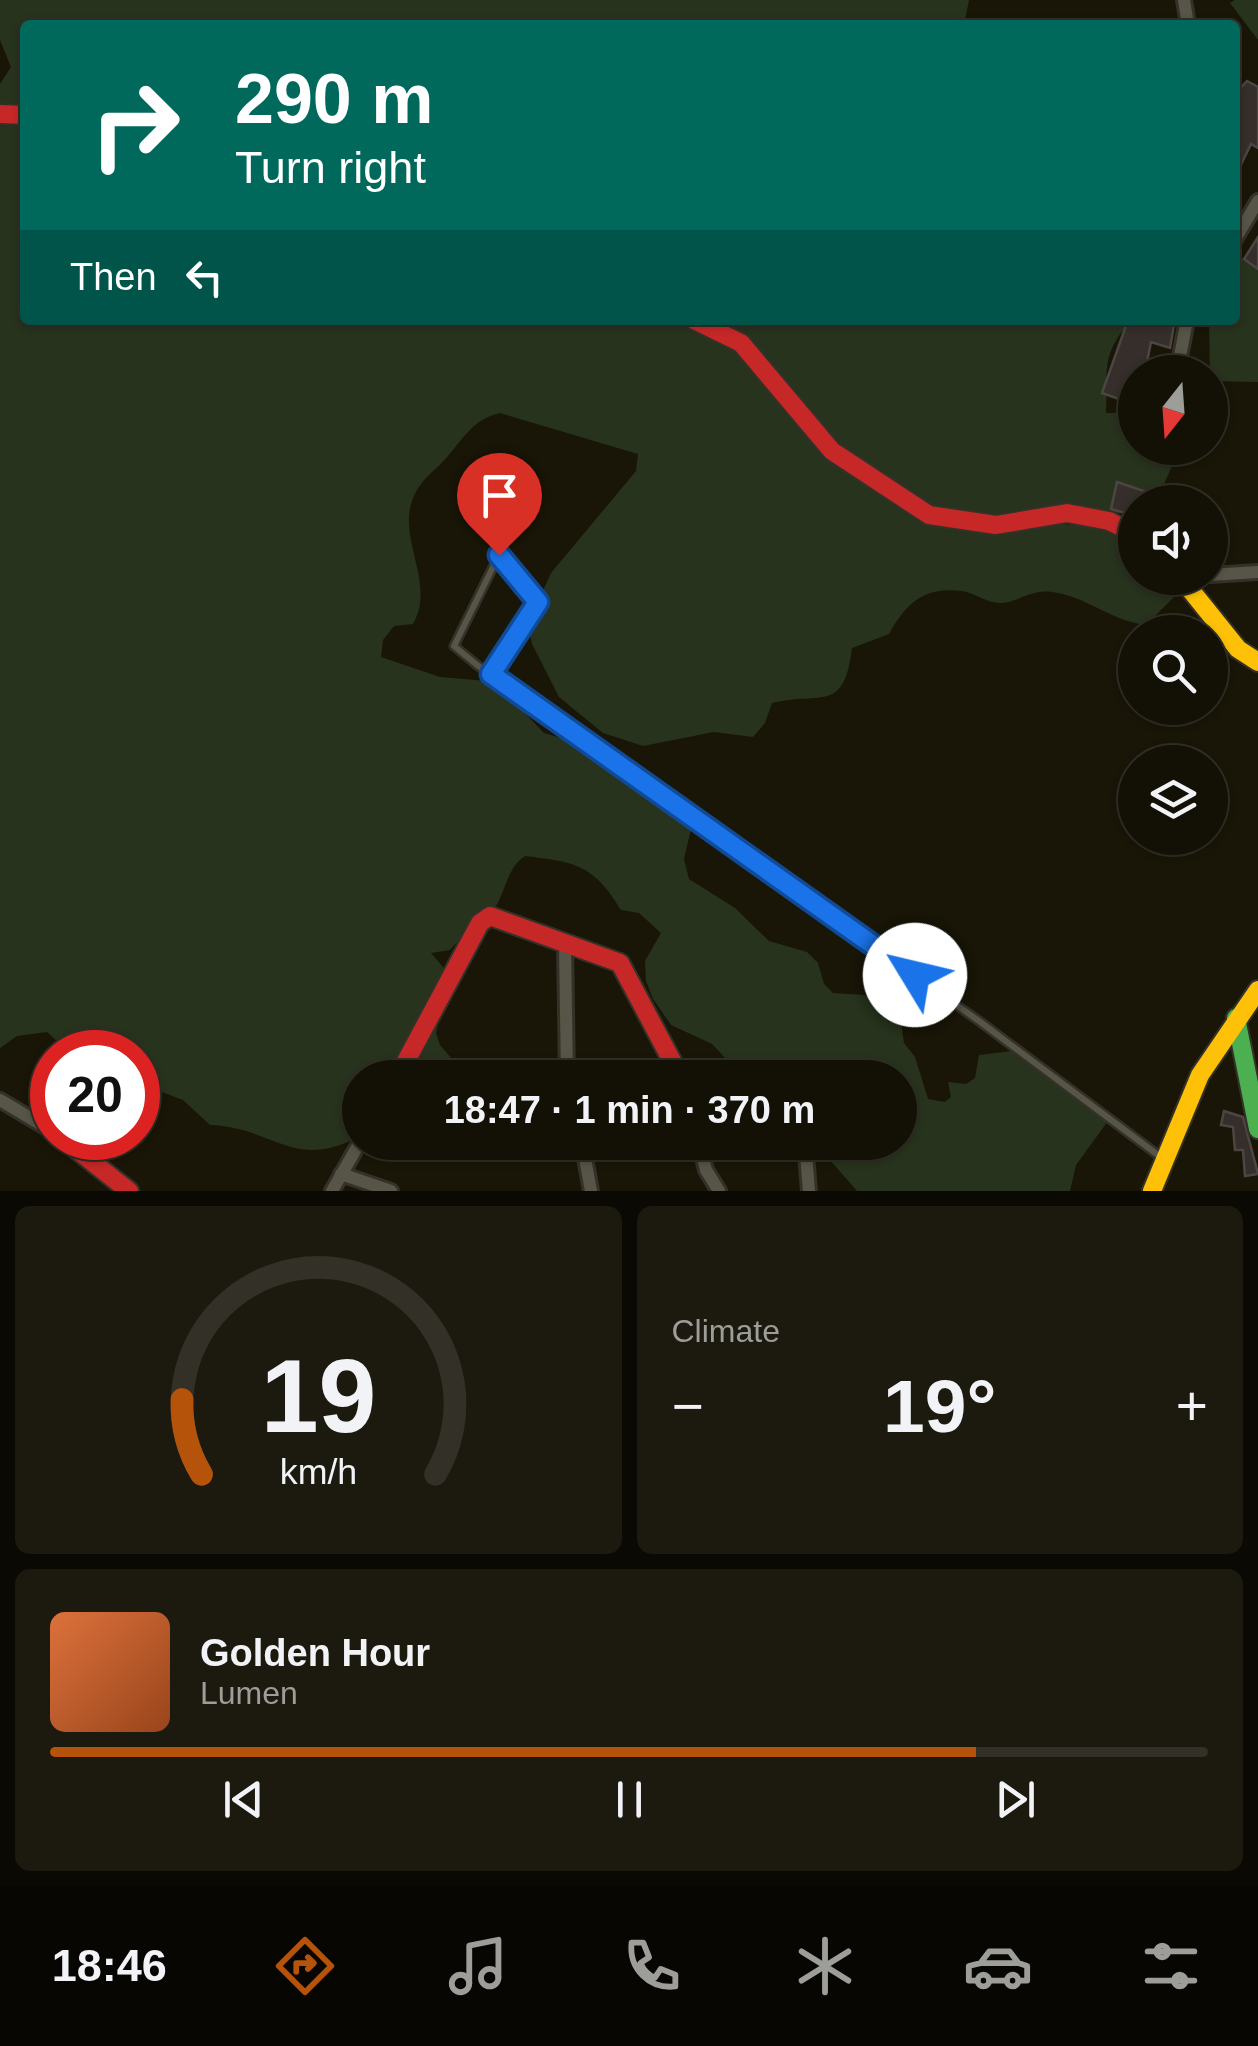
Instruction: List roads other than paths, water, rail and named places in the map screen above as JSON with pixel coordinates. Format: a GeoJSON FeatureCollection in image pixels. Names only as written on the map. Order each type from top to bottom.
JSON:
{"type":"FeatureCollection","features":[{"type":"Feature","properties":{"kind":"street"},"geometry":{"type":"LineString","coordinates":[[1240,232],[1258,201]]}},
{"type":"Feature","properties":{"kind":"street"},"geometry":{"type":"LineString","coordinates":[[704,325],[741,343],[832,451],[929,515],[996,524],[1067,513],[1118,526]]}},
{"type":"Feature","properties":{"kind":"street"},"geometry":{"type":"LineString","coordinates":[[1181,355],[1187,325]]}},
{"type":"Feature","properties":{"kind":"street"},"geometry":{"type":"LineString","coordinates":[[1228,573],[1258,572]]}},
{"type":"Feature","properties":{"kind":"street"},"geometry":{"type":"LineString","coordinates":[[1194,595],[1238,648],[1258,662]]}},
{"type":"Feature","properties":{"kind":"street"},"geometry":{"type":"LineString","coordinates":[[406,1060],[480,923],[490,916],[608,958],[626,971],[673,1060]]}},
{"type":"Feature","properties":{"kind":"street"},"geometry":{"type":"LineString","coordinates":[[565,944],[566,1060]]}},
{"type":"Feature","properties":{"kind":"street"},"geometry":{"type":"LineString","coordinates":[[1152,1191],[1200,1075],[1258,990]]}},
{"type":"Feature","properties":{"kind":"street"},"geometry":{"type":"LineString","coordinates":[[1236,1018],[1255,1088],[1258,1130]]}},
{"type":"Feature","properties":{"kind":"street"},"geometry":{"type":"LineString","coordinates":[[0,1100],[30,1118]]}},
{"type":"Feature","properties":{"kind":"street"},"geometry":{"type":"LineString","coordinates":[[90,1160],[129,1191]]}},
{"type":"Feature","properties":{"kind":"street"},"geometry":{"type":"LineString","coordinates":[[332,1191],[349,1160]]}},
{"type":"Feature","properties":{"kind":"street"},"geometry":{"type":"LineString","coordinates":[[585,1160],[591,1191]]}},
{"type":"Feature","properties":{"kind":"street"},"geometry":{"type":"LineString","coordinates":[[704,1160],[719,1191]]}},
{"type":"Feature","properties":{"kind":"street"},"geometry":{"type":"LineString","coordinates":[[806,1160],[809,1191]]}},
{"type":"Feature","properties":{"kind":"street"},"geometry":{"type":"LineString","coordinates":[[341,1174],[391,1191]]}},
{"type":"Feature","properties":{"kind":"lane"},"geometry":{"type":"LineString","coordinates":[[491,674],[538,602],[499,555],[454,646],[491,674],[978,1020],[1163,1159]]}}]}
